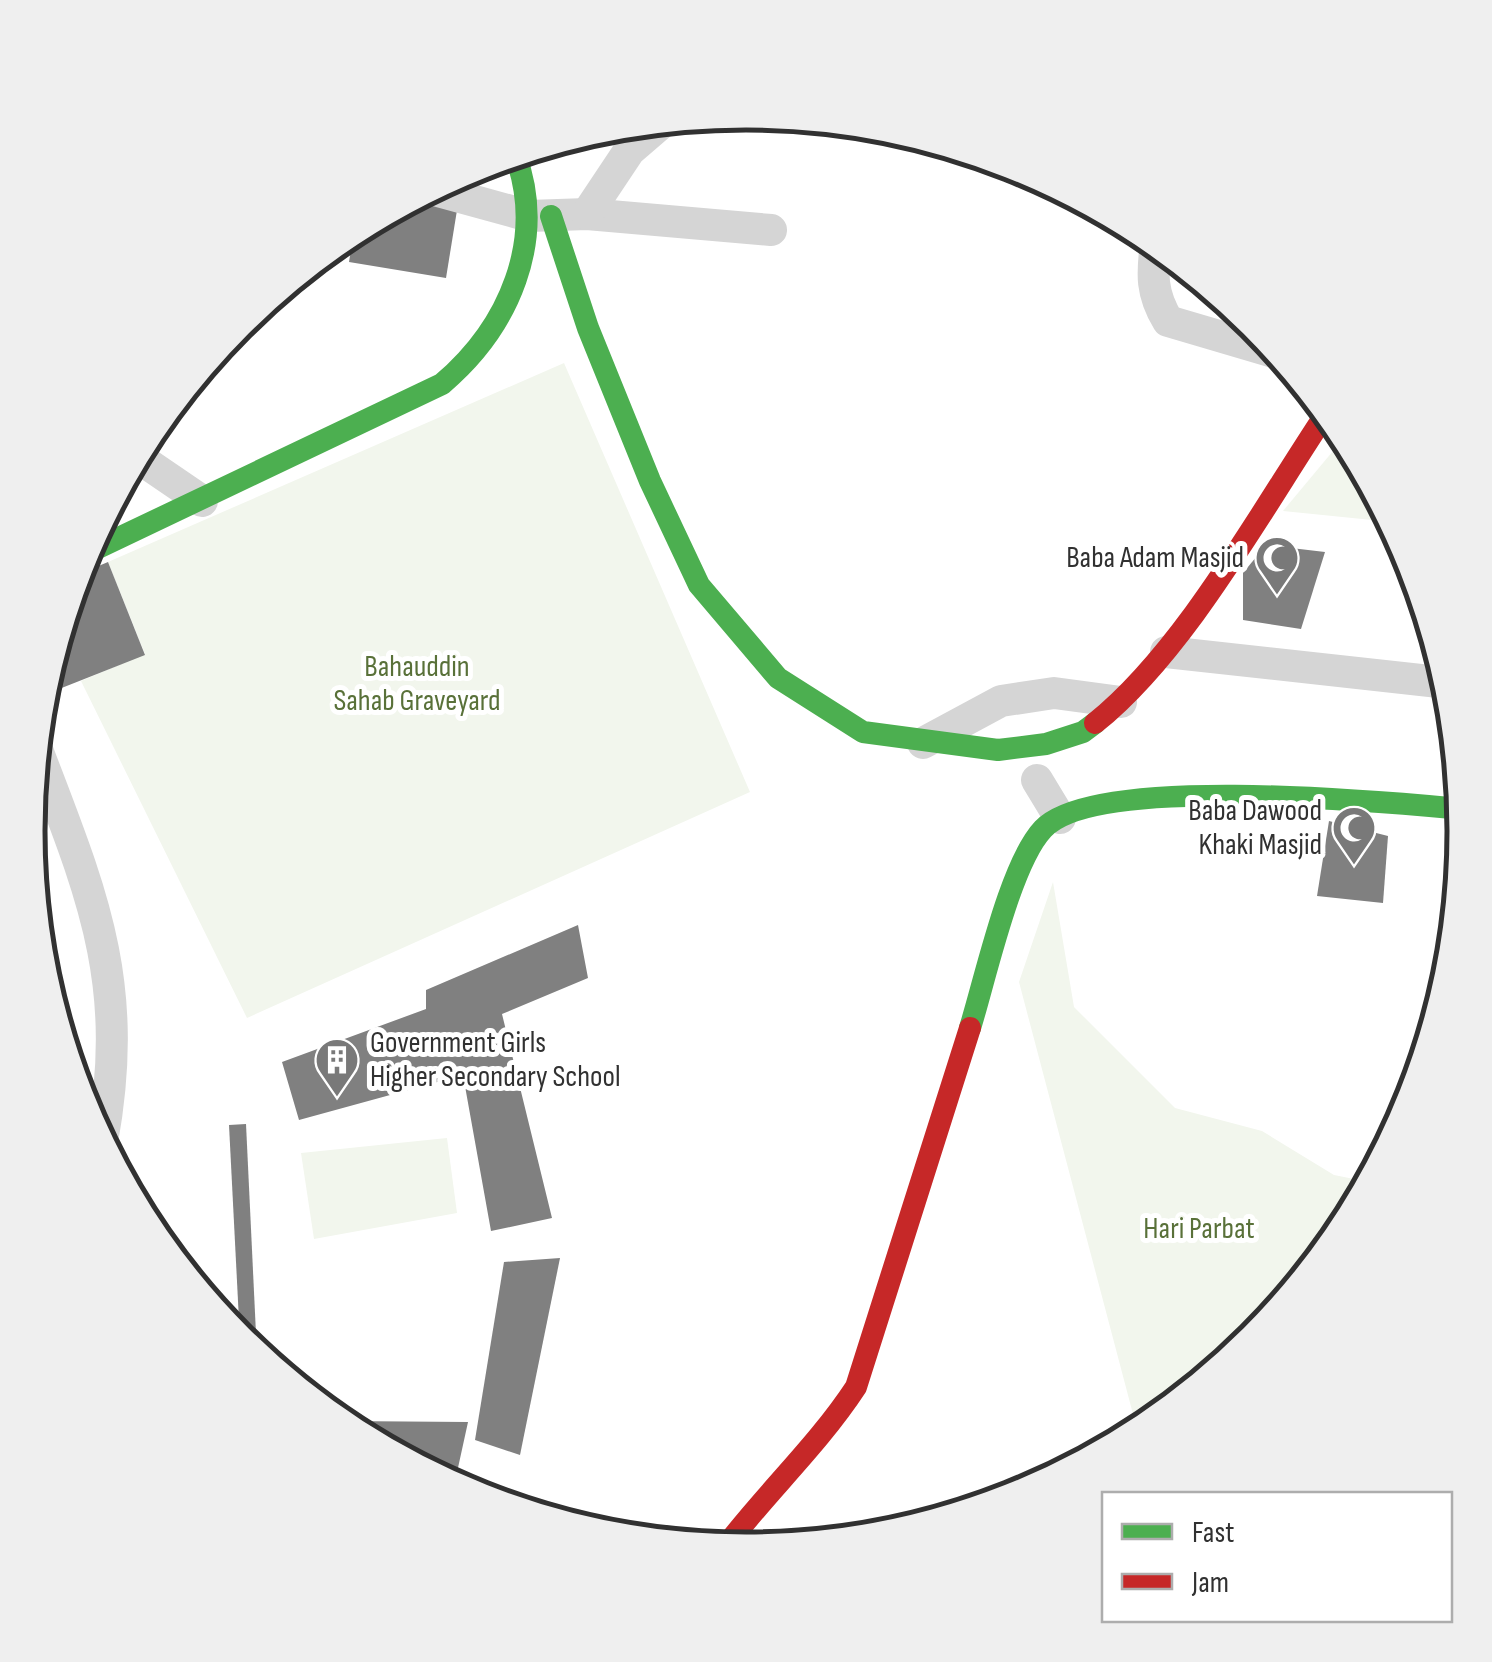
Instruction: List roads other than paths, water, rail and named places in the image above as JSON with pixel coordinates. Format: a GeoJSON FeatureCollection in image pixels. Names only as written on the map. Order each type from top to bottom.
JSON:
{"type":"FeatureCollection","features":[{"type":"Feature","properties":{"kind":"street"},"geometry":{"type":"LineString","coordinates":[[587,214],[630,152],[646,137]]}},
{"type":"Feature","properties":{"kind":"street"},"geometry":{"type":"LineString","coordinates":[[520,168],[650,481],[699,585],[778,678],[818,708],[864,732],[998,750],[1032,762],[1060,818]]}},
{"type":"Feature","properties":{"kind":"street"},"geometry":{"type":"LineString","coordinates":[[454,194],[540,216],[587,214],[771,230]]}},
{"type":"Feature","properties":{"kind":"street"},"geometry":{"type":"LineString","coordinates":[[106,544],[442,384],[466,367],[501,319],[540,216]]}},
{"type":"Feature","properties":{"kind":"street"},"geometry":{"type":"LineString","coordinates":[[1156,263],[1155,297],[1168,321],[1252,346]]}},
{"type":"Feature","properties":{"kind":"street"},"geometry":{"type":"LineString","coordinates":[[1032,762],[1083,732],[1121,702],[1166,652],[1318,426]]}},
{"type":"Feature","properties":{"kind":"street"},"geometry":{"type":"LineString","coordinates":[[149,465],[202,501]]}},
{"type":"Feature","properties":{"kind":"street"},"geometry":{"type":"LineString","coordinates":[[1166,652],[1431,682]]}},
{"type":"Feature","properties":{"kind":"street"},"geometry":{"type":"LineString","coordinates":[[923,742],[1001,701],[1054,693],[1121,702]]}},
{"type":"Feature","properties":{"kind":"street"},"geometry":{"type":"LineString","coordinates":[[48,777],[87,880],[113,998],[111,1092],[106,1118]]}},
{"type":"Feature","properties":{"kind":"street"},"geometry":{"type":"LineString","coordinates":[[737,1532],[767,1492],[827,1431],[856,1386],[1009,904],[1030,851],[1051,822],[1127,800],[1357,800],[1446,808]]}},
{"type":"Feature","properties":{"kind":"place","name":"Baba Adam Masjid"},"geometry":{"type":"Point","coordinates":[1277,596]}},
{"type":"Feature","properties":{"kind":"place","name":"Baba Dawood Khaki Masjid"},"geometry":{"type":"Point","coordinates":[1354,866]}},
{"type":"Feature","properties":{"kind":"place","name":"Government Girls Higher Secondary School"},"geometry":{"type":"Point","coordinates":[337,1098]}},
{"type":"Feature","properties":{"kind":"park label","name":"Bahauddin Sahab Graveyard"},"geometry":{"type":"Point","coordinates":[417,684]}},
{"type":"Feature","properties":{"kind":"park label","name":"Hari Parbat"},"geometry":{"type":"Point","coordinates":[1199,1229]}}]}
